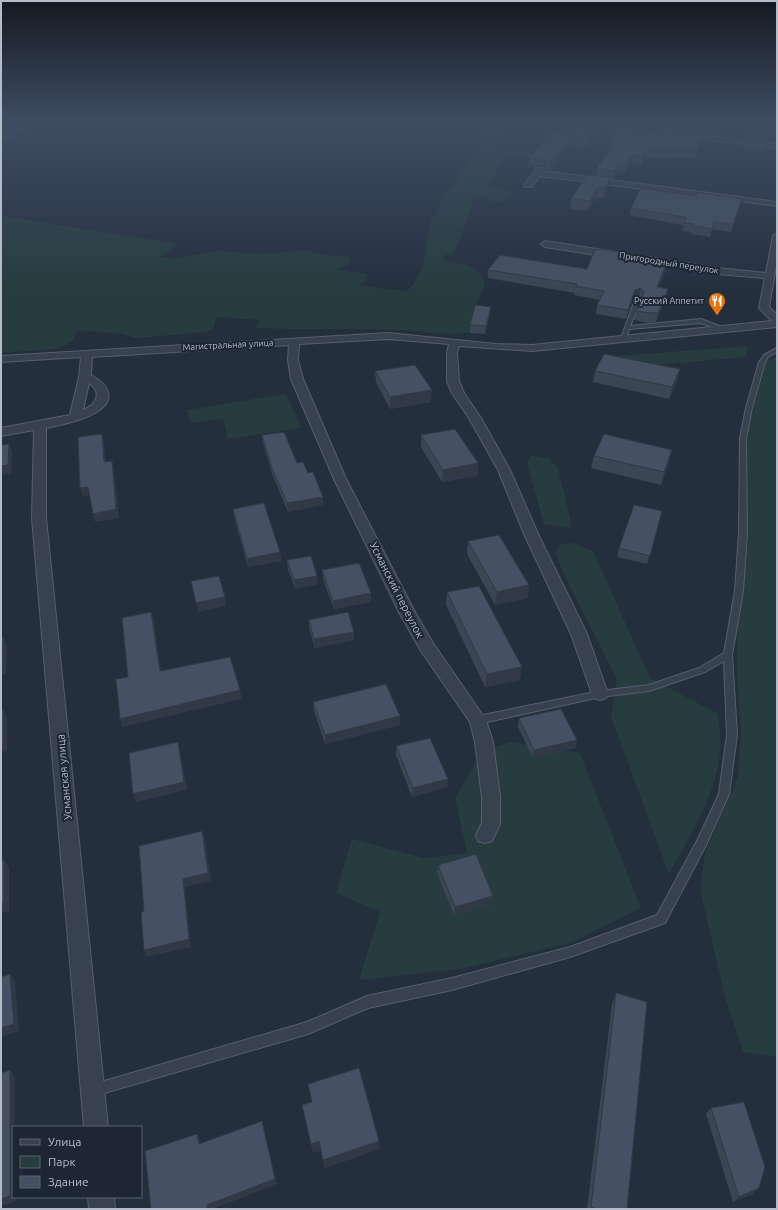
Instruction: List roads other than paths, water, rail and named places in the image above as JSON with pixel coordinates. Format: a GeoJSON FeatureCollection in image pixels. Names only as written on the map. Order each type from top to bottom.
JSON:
{"type":"FeatureCollection","features":[{"type":"Feature","properties":{"kind":"street"},"geometry":{"type":"LineString","coordinates":[[528,185],[533,178]]}},
{"type":"Feature","properties":{"kind":"street"},"geometry":{"type":"LineString","coordinates":[[592,178],[777,204]]}},
{"type":"Feature","properties":{"kind":"street"},"geometry":{"type":"LineString","coordinates":[[777,236],[764,308],[777,322]]}},
{"type":"Feature","properties":{"kind":"street","name":"Пригородный переулок"},"geometry":{"type":"LineString","coordinates":[[546,244],[718,271],[769,276]]}},
{"type":"Feature","properties":{"kind":"street","name":"Магистральная улица"},"geometry":{"type":"LineString","coordinates":[[1,359],[388,336],[416,337],[494,347],[525,348],[625,333],[724,329],[777,322]]}},
{"type":"Feature","properties":{"kind":"street","name":"Усманский переулок"},"geometry":{"type":"LineString","coordinates":[[294,341],[292,360],[297,379],[340,479],[408,614],[427,647],[478,720],[484,742],[491,797],[491,824],[485,835]]}},
{"type":"Feature","properties":{"kind":"street"},"geometry":{"type":"LineString","coordinates":[[455,342],[452,353],[453,381],[458,393],[475,418],[504,470],[532,536],[579,634],[600,694]]}},
{"type":"Feature","properties":{"kind":"street"},"geometry":{"type":"LineString","coordinates":[[75,417],[85,377],[87,354]]}},
{"type":"Feature","properties":{"kind":"street"},"geometry":{"type":"LineString","coordinates":[[1,432],[40,426],[75,417],[93,410],[102,401],[102,392],[96,383],[85,377]]}},
{"type":"Feature","properties":{"kind":"street","name":"Усманская улица"},"geometry":{"type":"LineString","coordinates":[[40,426],[39,518],[94,1091],[96,1126]]}},
{"type":"Feature","properties":{"kind":"street"},"geometry":{"type":"LineString","coordinates":[[101,1198],[102,1209]]}},
{"type":"Feature","properties":{"kind":"lane"},"geometry":{"type":"LineString","coordinates":[[625,333],[638,300]]}},
{"type":"Feature","properties":{"kind":"lane"},"geometry":{"type":"LineString","coordinates":[[94,1091],[308,1028],[367,1002],[452,984],[562,954],[661,919],[702,842],[724,794],[732,735],[728,655],[739,591],[743,533],[743,438],[749,408],[762,362],[766,356],[777,350]]}},
{"type":"Feature","properties":{"kind":"lane"},"geometry":{"type":"LineString","coordinates":[[478,720],[600,694],[649,688],[702,670],[728,655]]}},
{"type":"Feature","properties":{"kind":"place","name":"Русский Аппетит"},"geometry":{"type":"Point","coordinates":[717,316]}}]}
